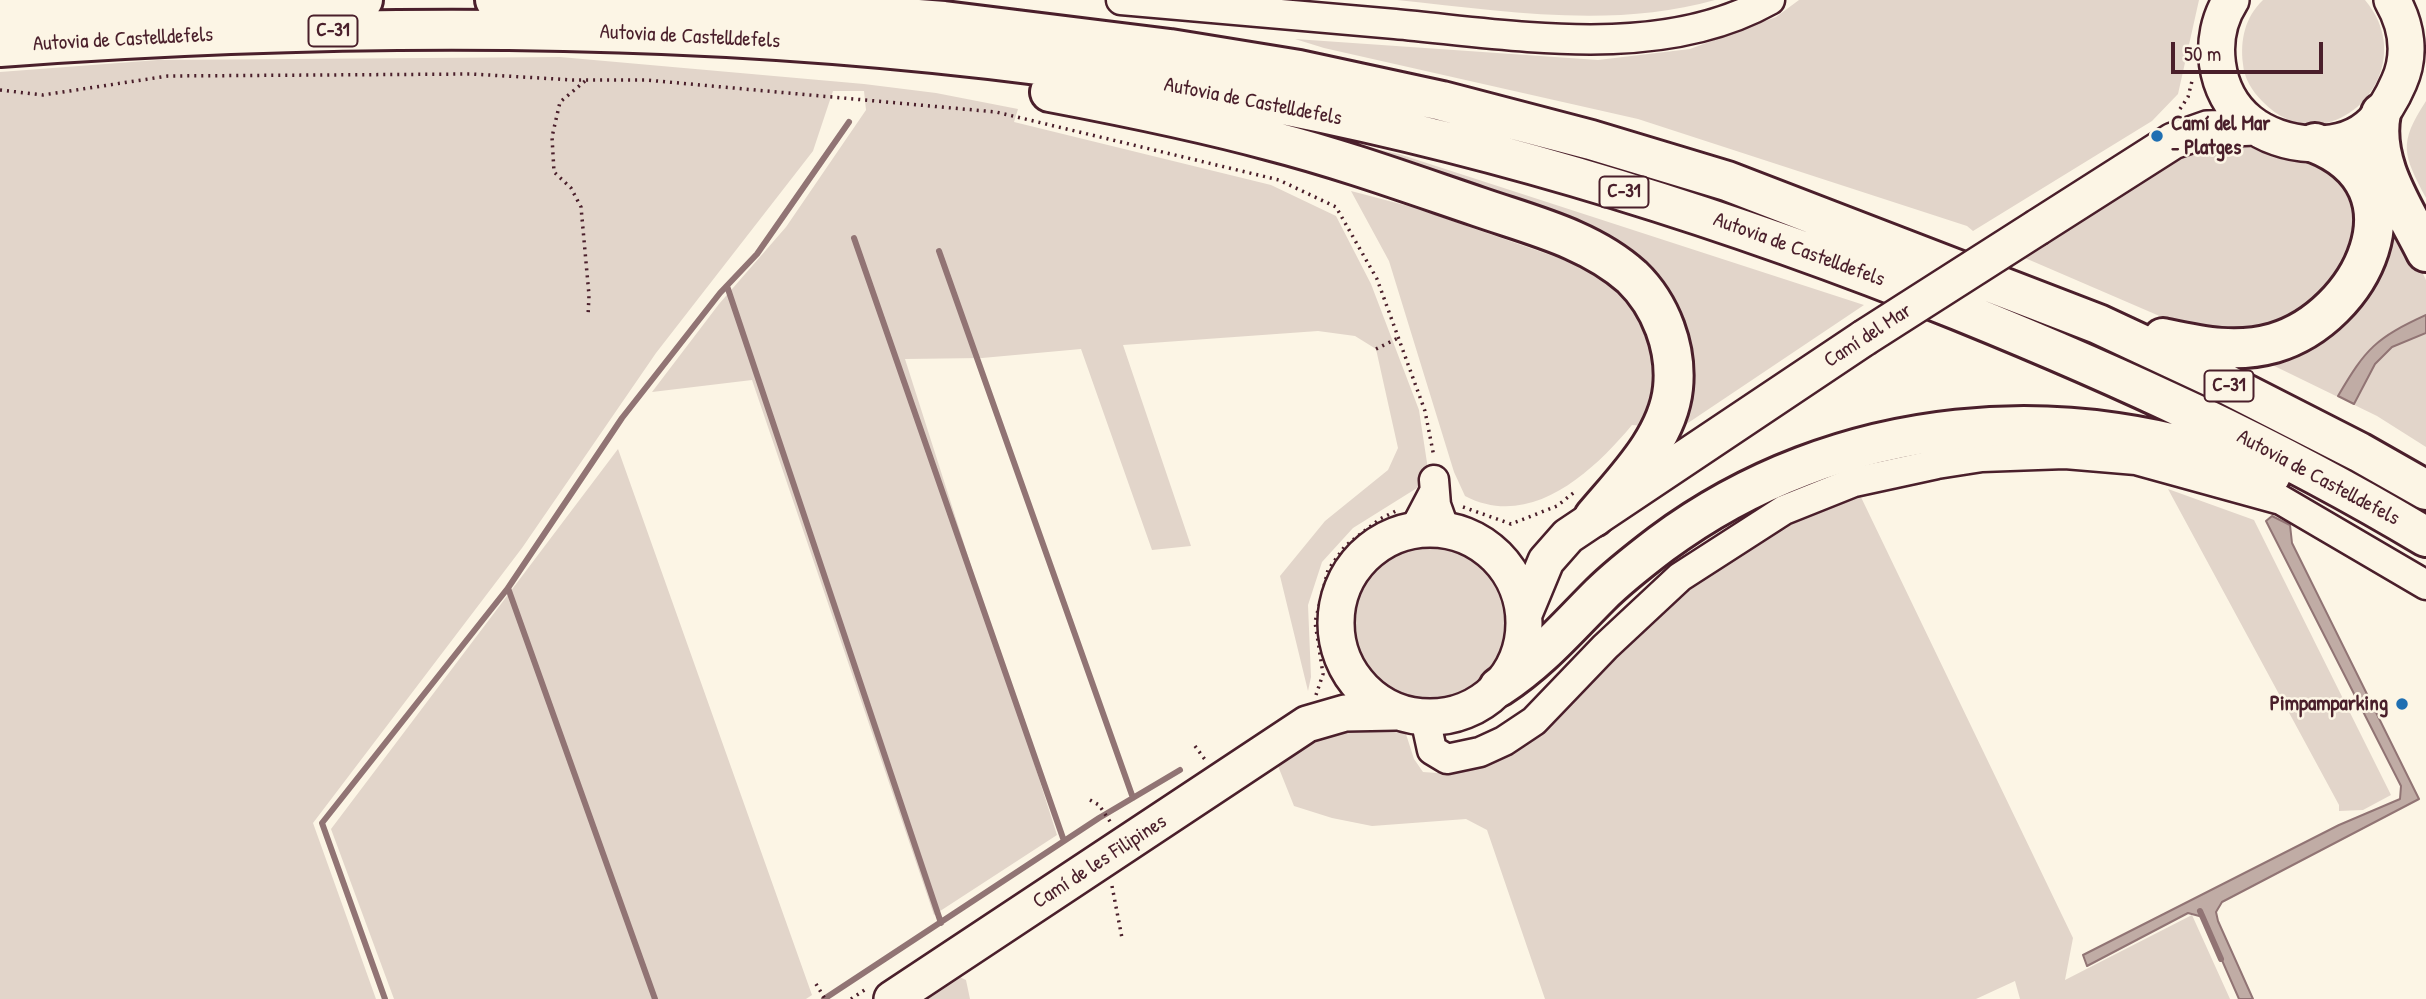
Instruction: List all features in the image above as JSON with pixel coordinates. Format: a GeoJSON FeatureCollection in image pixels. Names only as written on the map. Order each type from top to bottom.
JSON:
{"type":"FeatureCollection","features":[{"type":"Feature","properties":{"kind":"highway","name":"Autovia de Castelldefels"},"geometry":{"type":"LineString","coordinates":[[0,16],[106,8],[363,0]]}},
{"type":"Feature","properties":{"kind":"highway","name":"Autovia de Castelldefels"},"geometry":{"type":"LineString","coordinates":[[495,0],[790,9],[944,21],[1170,49],[1299,70],[1469,108],[1727,181],[2098,324],[2220,381],[2359,452],[2426,490]]}},
{"type":"Feature","properties":{"kind":"highway","name":"Autovia de Castelldefels"},"geometry":{"type":"LineString","coordinates":[[0,47],[103,39],[234,34],[447,30],[591,32],[779,41],[967,58],[1157,83],[1313,112],[1431,139],[1582,179],[1718,221],[1881,279],[2039,343],[2208,419],[2342,488],[2419,533]]}},
{"type":"Feature","properties":{"kind":"highway"},"geometry":{"type":"LineString","coordinates":[[779,41],[899,67],[950,73],[1083,98],[1275,141],[1563,237],[1611,261],[1633,278],[1646,293],[1661,319],[1673,363],[1673,388],[1663,424],[1651,445],[1581,526]]}},
{"type":"Feature","properties":{"kind":"highway"},"geometry":{"type":"LineString","coordinates":[[2381,113],[2378,137],[2382,161],[2426,252]]}},
{"type":"Feature","properties":{"kind":"highway"},"geometry":{"type":"LineString","coordinates":[[2098,324],[2199,346],[2238,349],[2276,342],[2296,334],[2329,312],[2355,281],[2368,254],[2374,236],[2375,204],[2362,175],[2337,152],[2315,143]]}},
{"type":"Feature","properties":{"kind":"highway"},"geometry":{"type":"LineString","coordinates":[[1499,687],[1545,652],[1627,570],[1700,518],[1743,494],[1798,470],[1868,446],[1928,433],[2022,425],[2072,427],[2162,439],[2254,468],[2419,533]]}},
{"type":"Feature","properties":{"kind":"main road","name":"Camí del Mar"},"geometry":{"type":"LineString","coordinates":[[1524,614],[1546,561],[1581,526],[1864,338],[2038,227],[2173,131],[2192,122],[2211,80],[2205,66],[2228,2]]}},
{"type":"Feature","properties":{"kind":"main road"},"geometry":{"type":"LineString","coordinates":[[2205,66],[2219,72],[2232,102],[2242,116],[2256,127],[2281,139],[2326,144],[2345,139],[2363,131],[2381,113],[2395,93],[2404,70],[2407,44],[2404,8]]}},
{"type":"Feature","properties":{"kind":"main road","name":"Camí del Mar"},"geometry":{"type":"LineString","coordinates":[[2173,131],[2256,127]]}},
{"type":"Feature","properties":{"kind":"main road","name":"Camí del Mar"},"geometry":{"type":"LineString","coordinates":[[1484,546],[1521,545],[1581,526]]}},
{"type":"Feature","properties":{"kind":"main road"},"geometry":{"type":"LineString","coordinates":[[1307,724],[1345,713],[1411,715],[1444,716],[1471,708],[1499,687],[1514,667],[1519,654],[1524,614],[1517,582],[1499,557],[1474,539],[1429,530],[1399,534],[1377,545],[1358,562],[1347,577],[1336,608],[1336,637],[1346,667],[1357,685],[1411,715]]}},
{"type":"Feature","properties":{"kind":"main road"},"geometry":{"type":"LineString","coordinates":[[1307,724],[1331,690],[1339,650]]}},
{"type":"Feature","properties":{"kind":"main road","name":"Camí de les Filipines"},"geometry":{"type":"LineString","coordinates":[[892,999],[1307,724]]}},
{"type":"Feature","properties":{"kind":"street"},"geometry":{"type":"LineString","coordinates":[[1121,0],[1509,34],[1627,39],[1689,31],[1738,15],[1769,0]]}},
{"type":"Feature","properties":{"kind":"street"},"geometry":{"type":"LineString","coordinates":[[1411,715],[1432,750],[1447,759],[1480,752],[1504,741],[1534,721],[1605,647],[1680,577],[1784,510],[1854,482],[1982,457],[2065,454],[2136,460],[2281,500],[2426,585]]}},
{"type":"Feature","properties":{"kind":"street"},"geometry":{"type":"LineString","coordinates":[[1429,530],[1438,515],[1434,486]]}},
{"type":"Feature","properties":{"kind":"path"},"geometry":{"type":"LineString","coordinates":[[2173,131],[2205,66]]}},
{"type":"Feature","properties":{"kind":"path"},"geometry":{"type":"LineString","coordinates":[[0,90],[43,95],[168,76],[472,74],[646,80],[996,112],[1279,180],[1336,207],[1377,279],[1425,411],[1434,451],[1434,486]]}},
{"type":"Feature","properties":{"kind":"path"},"geometry":{"type":"LineString","coordinates":[[586,80],[560,102],[552,137],[554,172],[570,188],[581,207],[589,295],[587,317]]}},
{"type":"Feature","properties":{"kind":"path"},"geometry":{"type":"LineString","coordinates":[[1376,349],[1398,338]]}},
{"type":"Feature","properties":{"kind":"path"},"geometry":{"type":"LineString","coordinates":[[1090,800],[1101,808],[1110,822]]}},
{"type":"Feature","properties":{"kind":"path"},"geometry":{"type":"LineString","coordinates":[[1098,864],[1113,891],[1122,939]]}},
{"type":"Feature","properties":{"kind":"path"},"geometry":{"type":"LineString","coordinates":[[816,984],[825,999]]}},
{"type":"Feature","properties":{"kind":"shaded area"},"geometry":{"type":"Polygon","coordinates":[[[1397,0],[1715,0],[1676,9],[1597,16],[1517,12],[1397,0]]]}},
{"type":"Feature","properties":{"kind":"shaded area"},"geometry":{"type":"Polygon","coordinates":[[[1799,0],[2199,0],[2178,94],[2152,121],[1973,231],[1967,226],[1638,119],[1324,48],[1295,39],[1598,60],[1690,49],[1776,17],[1799,0]]]}},
{"type":"Feature","properties":{"kind":"shaded area"},"geometry":{"type":"Polygon","coordinates":[[[2263,0],[2365,0],[2381,28],[2384,56],[2377,82],[2361,103],[2340,118],[2315,124],[2288,119],[2262,101],[2245,74],[2242,46],[2248,21],[2263,0]]]}},
{"type":"Feature","properties":{"kind":"shaded area"},"geometry":{"type":"Polygon","coordinates":[[[560,57],[864,84],[936,93],[1018,109],[1014,122],[1271,185],[1336,216],[1371,284],[1419,410],[1429,476],[1417,488],[1353,528],[1322,562],[1308,605],[1311,677],[1308,691],[1280,576],[1325,521],[1388,470],[1398,448],[1376,349],[1355,336],[1318,331],[1123,345],[1191,546],[1152,550],[1081,349],[982,358],[905,359],[1057,835],[934,915],[752,380],[652,392],[719,304],[786,227],[866,110],[864,91],[833,91],[813,151],[656,353],[522,548],[313,823],[376,999],[0,999],[0,72],[158,60],[560,57]]]}},
{"type":"Feature","properties":{"kind":"shaded area"},"geometry":{"type":"Polygon","coordinates":[[[2426,101],[2426,198],[2412,170],[2407,149],[2411,128],[2426,101]]]}},
{"type":"Feature","properties":{"kind":"shaded area"},"geometry":{"type":"Polygon","coordinates":[[[1194,110],[1399,154],[1864,305],[1676,431],[1660,289],[1194,110]]]}},
{"type":"Feature","properties":{"kind":"shaded area"},"geometry":{"type":"Polygon","coordinates":[[[2223,142],[2248,146],[2272,157],[2305,162],[2325,170],[2345,187],[2356,212],[2348,245],[2332,278],[2317,295],[2290,317],[2238,330],[2185,327],[2025,258],[2190,148],[2223,142]]]}},
{"type":"Feature","properties":{"kind":"shaded area"},"geometry":{"type":"Polygon","coordinates":[[[1351,191],[1412,207],[1602,273],[1640,314],[1651,356],[1652,399],[1645,426],[1632,425],[1579,478],[1536,501],[1513,506],[1489,505],[1465,496],[1454,472],[1389,261],[1351,191]]]}},
{"type":"Feature","properties":{"kind":"shaded area"},"geometry":{"type":"Polygon","coordinates":[[[2388,203],[2426,280],[2426,447],[2377,416],[2260,359],[2320,338],[2388,203]]]}},
{"type":"Feature","properties":{"kind":"shaded area"},"geometry":{"type":"Polygon","coordinates":[[[2426,315],[2426,333],[2392,347],[2375,364],[2354,404],[2338,396],[2357,366],[2374,346],[2395,331],[2426,315]]]}},
{"type":"Feature","properties":{"kind":"shaded area"},"geometry":{"type":"Polygon","coordinates":[[[618,449],[812,995],[806,999],[394,999],[331,829],[618,449]]]}},
{"type":"Feature","properties":{"kind":"shaded area"},"geometry":{"type":"Polygon","coordinates":[[[2168,489],[2254,520],[2391,795],[2363,810],[2339,811],[2339,805],[2168,489]]]}},
{"type":"Feature","properties":{"kind":"shaded area"},"geometry":{"type":"Polygon","coordinates":[[[1859,493],[2073,938],[2065,980],[2192,915],[2230,999],[2020,999],[2015,981],[1976,999],[1545,999],[1487,830],[1466,819],[1372,826],[1332,818],[1294,806],[1276,761],[1329,727],[1398,727],[1405,731],[1414,759],[1423,772],[1437,773],[1484,762],[1736,548],[1784,517],[1859,493]]]}},
{"type":"Feature","properties":{"kind":"shaded area"},"geometry":{"type":"Polygon","coordinates":[[[2272,516],[2290,525],[2292,543],[2419,799],[2222,902],[2216,912],[2218,921],[2253,999],[2239,999],[2203,917],[2188,913],[2087,966],[2083,955],[2339,825],[2400,799],[2401,786],[2266,521],[2272,516]]]}},
{"type":"Feature","properties":{"kind":"shaded area"},"geometry":{"type":"Polygon","coordinates":[[[1430,548],[1459,554],[1484,571],[1501,596],[1507,625],[1501,654],[1484,679],[1459,696],[1430,702],[1401,696],[1376,679],[1359,654],[1353,625],[1359,596],[1376,571],[1401,554],[1430,548]]]}},
{"type":"Feature","properties":{"kind":"shaded area"},"geometry":{"type":"Polygon","coordinates":[[[953,974],[966,980],[970,999],[915,999],[953,974]]]}},
{"type":"Feature","properties":{"kind":"waterway"},"geometry":{"type":"LineString","coordinates":[[385,999],[322,823],[508,588],[622,418],[720,293],[757,254],[849,122]]}},
{"type":"Feature","properties":{"kind":"waterway"},"geometry":{"type":"LineString","coordinates":[[854,238],[1064,841]]}},
{"type":"Feature","properties":{"kind":"waterway"},"geometry":{"type":"LineString","coordinates":[[939,251],[1133,798]]}},
{"type":"Feature","properties":{"kind":"waterway"},"geometry":{"type":"LineString","coordinates":[[727,286],[941,923]]}},
{"type":"Feature","properties":{"kind":"waterway"},"geometry":{"type":"LineString","coordinates":[[508,588],[655,999]]}},
{"type":"Feature","properties":{"kind":"waterway"},"geometry":{"type":"LineString","coordinates":[[824,999],[1099,818],[1180,770]]}},
{"type":"Feature","properties":{"kind":"waterway"},"geometry":{"type":"LineString","coordinates":[[2200,911],[2221,959]]}},
{"type":"Feature","properties":{"kind":"place","name":"Camí del Mar - Platges"},"geometry":{"type":"Point","coordinates":[2157,136]}},
{"type":"Feature","properties":{"kind":"place","name":"Pimpamparking"},"geometry":{"type":"Point","coordinates":[2402,704]}}]}
